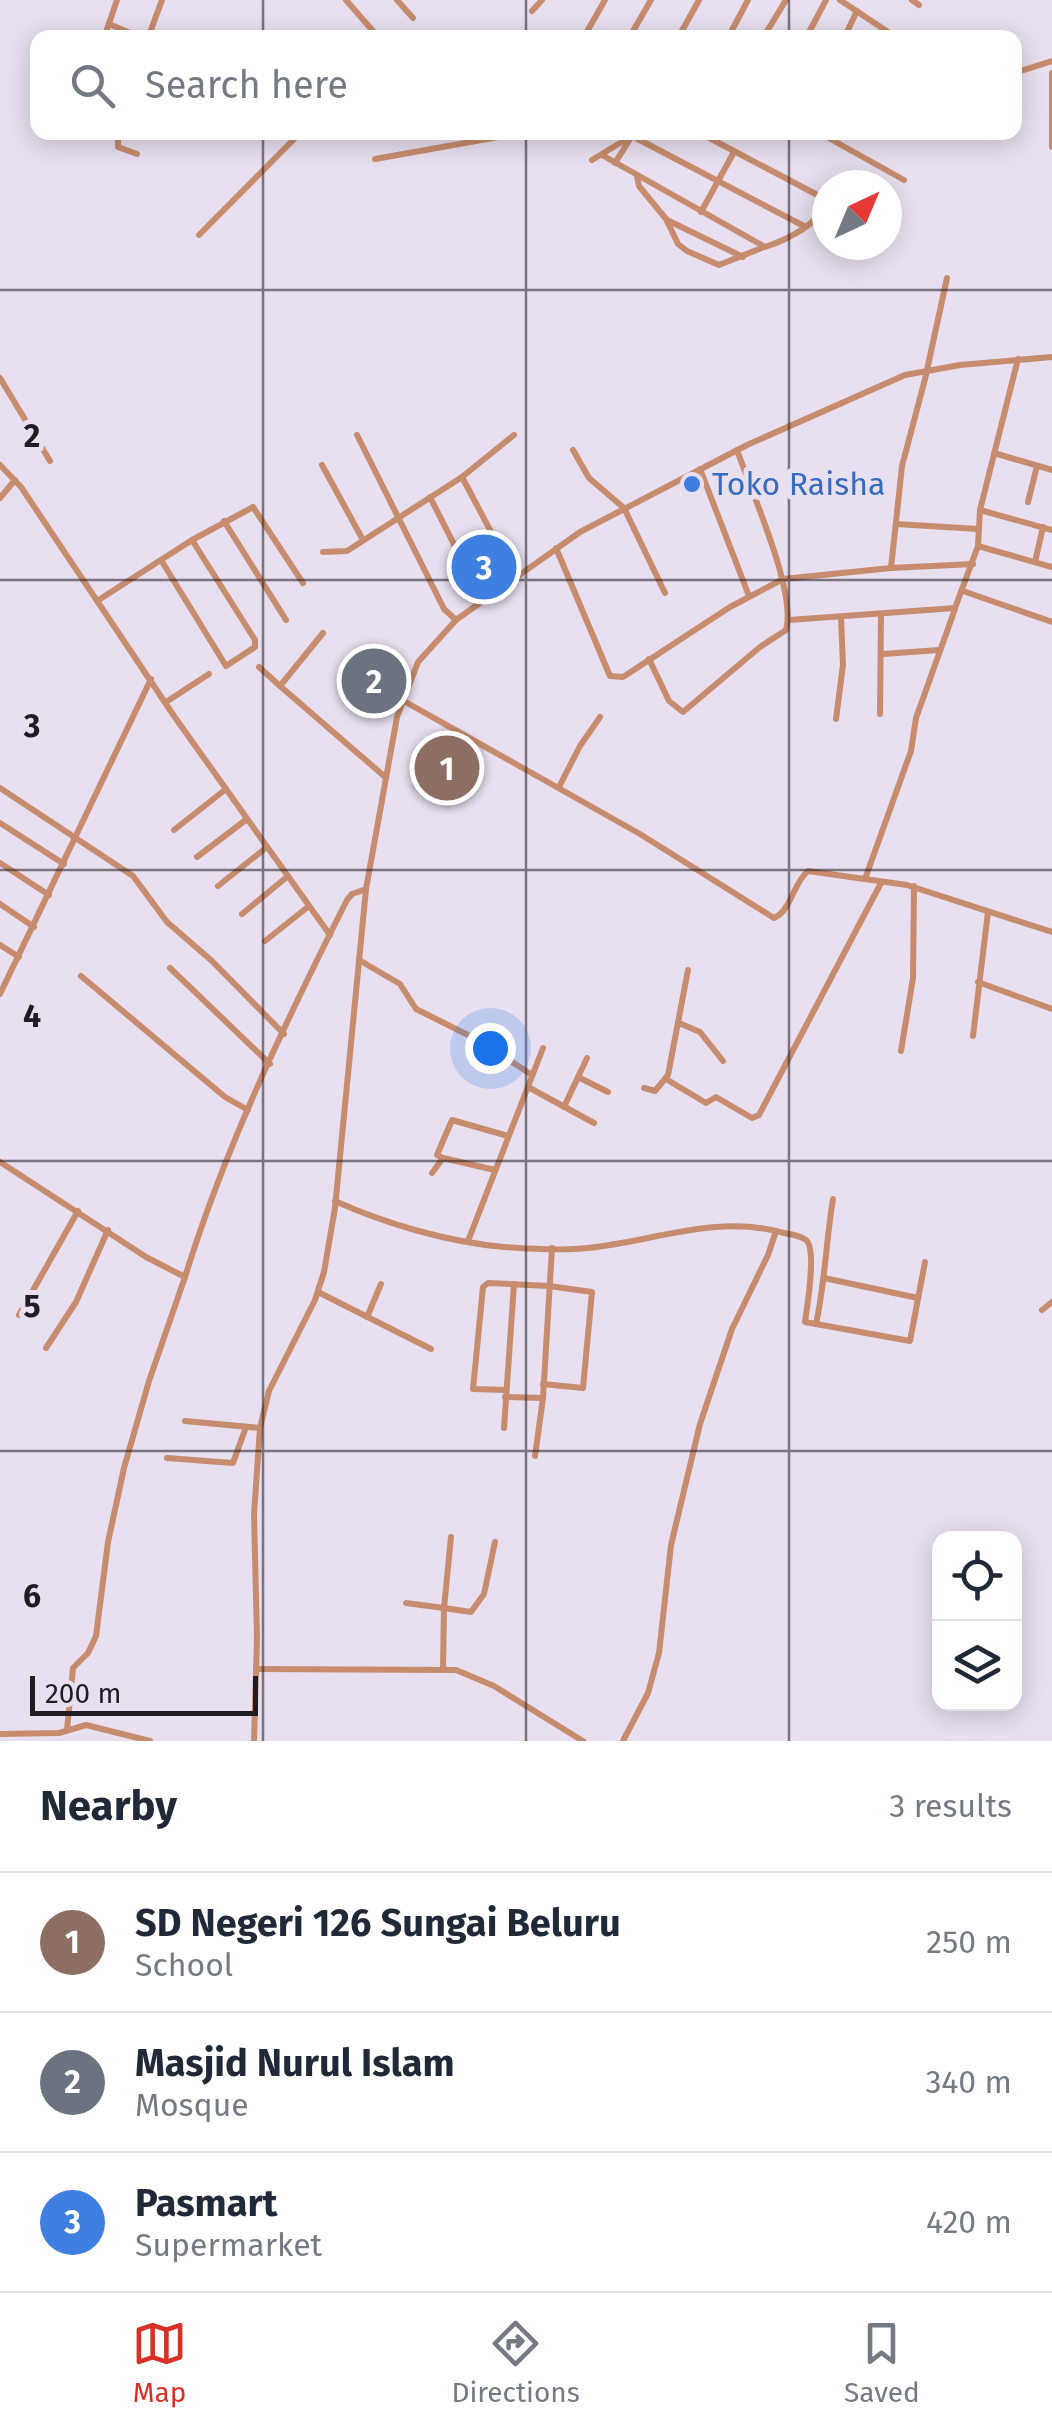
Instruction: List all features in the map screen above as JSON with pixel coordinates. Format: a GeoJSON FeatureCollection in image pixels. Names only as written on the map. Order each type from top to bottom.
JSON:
{"type":"FeatureCollection","features":[{"type":"Feature","properties":{"kind":"street"},"geometry":{"type":"LineString","coordinates":[[107,30],[118,0]]}},
{"type":"Feature","properties":{"kind":"street"},"geometry":{"type":"LineString","coordinates":[[149,30],[162,0]]}},
{"type":"Feature","properties":{"kind":"street"},"geometry":{"type":"LineString","coordinates":[[346,0],[372,30]]}},
{"type":"Feature","properties":{"kind":"street"},"geometry":{"type":"LineString","coordinates":[[398,0],[413,18]]}},
{"type":"Feature","properties":{"kind":"street"},"geometry":{"type":"LineString","coordinates":[[532,11],[542,0]]}},
{"type":"Feature","properties":{"kind":"street"},"geometry":{"type":"LineString","coordinates":[[590,30],[605,0]]}},
{"type":"Feature","properties":{"kind":"street"},"geometry":{"type":"LineString","coordinates":[[634,30],[651,0]]}},
{"type":"Feature","properties":{"kind":"street"},"geometry":{"type":"LineString","coordinates":[[682,30],[699,0]]}},
{"type":"Feature","properties":{"kind":"street"},"geometry":{"type":"LineString","coordinates":[[732,30],[748,0]]}},
{"type":"Feature","properties":{"kind":"street"},"geometry":{"type":"LineString","coordinates":[[769,30],[786,0]]}},
{"type":"Feature","properties":{"kind":"street"},"geometry":{"type":"LineString","coordinates":[[810,30],[826,0]]}},
{"type":"Feature","properties":{"kind":"street"},"geometry":{"type":"LineString","coordinates":[[840,0],[884,30]]}},
{"type":"Feature","properties":{"kind":"street"},"geometry":{"type":"LineString","coordinates":[[848,30],[857,11]]}},
{"type":"Feature","properties":{"kind":"street"},"geometry":{"type":"LineString","coordinates":[[109,24],[124,30]]}},
{"type":"Feature","properties":{"kind":"street"},"geometry":{"type":"LineString","coordinates":[[1022,70],[1052,61]]}},
{"type":"Feature","properties":{"kind":"street"},"geometry":{"type":"LineString","coordinates":[[1052,73],[1052,147]]}},
{"type":"Feature","properties":{"kind":"street"},"geometry":{"type":"LineString","coordinates":[[118,140],[118,147],[137,154]]}},
{"type":"Feature","properties":{"kind":"street"},"geometry":{"type":"LineString","coordinates":[[199,235],[293,140]]}},
{"type":"Feature","properties":{"kind":"street"},"geometry":{"type":"LineString","coordinates":[[375,159],[481,140]]}},
{"type":"Feature","properties":{"kind":"street"},"geometry":{"type":"LineString","coordinates":[[592,160],[624,140]]}},
{"type":"Feature","properties":{"kind":"street"},"geometry":{"type":"LineString","coordinates":[[615,163],[629,140]]}},
{"type":"Feature","properties":{"kind":"street"},"geometry":{"type":"LineString","coordinates":[[644,140],[804,226]]}},
{"type":"Feature","properties":{"kind":"street"},"geometry":{"type":"LineString","coordinates":[[712,140],[812,195]]}},
{"type":"Feature","properties":{"kind":"street"},"geometry":{"type":"LineString","coordinates":[[832,140],[904,180]]}},
{"type":"Feature","properties":{"kind":"street"},"geometry":{"type":"LineString","coordinates":[[701,212],[734,152]]}},
{"type":"Feature","properties":{"kind":"street"},"geometry":{"type":"LineString","coordinates":[[602,155],[765,247]]}},
{"type":"Feature","properties":{"kind":"street"},"geometry":{"type":"LineString","coordinates":[[636,176],[638,186],[687,251],[720,264],[795,235],[812,222]]}},
{"type":"Feature","properties":{"kind":"street"},"geometry":{"type":"LineString","coordinates":[[666,219],[743,257]]}},
{"type":"Feature","properties":{"kind":"street"},"geometry":{"type":"LineString","coordinates":[[891,568],[898,488],[947,278]]}},
{"type":"Feature","properties":{"kind":"street"},"geometry":{"type":"LineString","coordinates":[[865,879],[911,751],[916,718],[939,650],[973,564],[980,510],[1018,358]]}},
{"type":"Feature","properties":{"kind":"street"},"geometry":{"type":"LineString","coordinates":[[254,1741],[254,1514],[260,1428],[269,1390],[318,1292],[335,1208],[366,888],[402,700],[418,662],[456,620],[556,548],[737,450],[876,385],[925,370],[1018,358],[1052,358]]}},
{"type":"Feature","properties":{"kind":"street"},"geometry":{"type":"LineString","coordinates":[[0,378],[50,461]]}},
{"type":"Feature","properties":{"kind":"street"},"geometry":{"type":"LineString","coordinates":[[357,435],[444,609],[456,620]]}},
{"type":"Feature","properties":{"kind":"street"},"geometry":{"type":"LineString","coordinates":[[322,552],[340,552],[363,540],[462,477],[514,435]]}},
{"type":"Feature","properties":{"kind":"street"},"geometry":{"type":"LineString","coordinates":[[572,450],[588,478],[624,508],[665,594]]}},
{"type":"Feature","properties":{"kind":"street"},"geometry":{"type":"LineString","coordinates":[[648,658],[668,701],[683,712],[760,647],[784,632],[789,620],[782,579],[737,450]]}},
{"type":"Feature","properties":{"kind":"street"},"geometry":{"type":"LineString","coordinates":[[994,453],[1052,470]]}},
{"type":"Feature","properties":{"kind":"street"},"geometry":{"type":"LineString","coordinates":[[0,465],[15,480],[330,935]]}},
{"type":"Feature","properties":{"kind":"street"},"geometry":{"type":"LineString","coordinates":[[322,466],[363,540]]}},
{"type":"Feature","properties":{"kind":"street"},"geometry":{"type":"LineString","coordinates":[[1028,502],[1037,466]]}},
{"type":"Feature","properties":{"kind":"street"},"geometry":{"type":"LineString","coordinates":[[700,469],[749,596]]}},
{"type":"Feature","properties":{"kind":"street"},"geometry":{"type":"LineString","coordinates":[[462,477],[516,579]]}},
{"type":"Feature","properties":{"kind":"street"},"geometry":{"type":"LineString","coordinates":[[0,498],[15,480]]}},
{"type":"Feature","properties":{"kind":"street"},"geometry":{"type":"LineString","coordinates":[[430,497],[468,572],[489,596]]}},
{"type":"Feature","properties":{"kind":"street"},"geometry":{"type":"LineString","coordinates":[[97,601],[247,507],[257,509],[303,583]]}},
{"type":"Feature","properties":{"kind":"street"},"geometry":{"type":"LineString","coordinates":[[980,510],[1052,530]]}},
{"type":"Feature","properties":{"kind":"street"},"geometry":{"type":"LineString","coordinates":[[224,521],[286,620]]}},
{"type":"Feature","properties":{"kind":"street"},"geometry":{"type":"LineString","coordinates":[[896,524],[978,529]]}},
{"type":"Feature","properties":{"kind":"street"},"geometry":{"type":"LineString","coordinates":[[1035,562],[1043,527]]}},
{"type":"Feature","properties":{"kind":"street"},"geometry":{"type":"LineString","coordinates":[[161,560],[226,666],[232,665],[256,643],[192,540]]}},
{"type":"Feature","properties":{"kind":"street"},"geometry":{"type":"LineString","coordinates":[[978,546],[1052,567]]}},
{"type":"Feature","properties":{"kind":"street"},"geometry":{"type":"LineString","coordinates":[[556,548],[610,676],[622,677],[782,579],[973,564]]}},
{"type":"Feature","properties":{"kind":"street"},"geometry":{"type":"LineString","coordinates":[[963,591],[1052,622]]}},
{"type":"Feature","properties":{"kind":"street"},"geometry":{"type":"LineString","coordinates":[[789,620],[956,608]]}},
{"type":"Feature","properties":{"kind":"street"},"geometry":{"type":"LineString","coordinates":[[880,714],[881,614]]}},
{"type":"Feature","properties":{"kind":"street"},"geometry":{"type":"LineString","coordinates":[[836,719],[843,666],[841,618]]}},
{"type":"Feature","properties":{"kind":"street"},"geometry":{"type":"LineString","coordinates":[[280,686],[323,633]]}},
{"type":"Feature","properties":{"kind":"street"},"geometry":{"type":"LineString","coordinates":[[883,654],[939,650]]}},
{"type":"Feature","properties":{"kind":"street"},"geometry":{"type":"LineString","coordinates":[[259,667],[385,777]]}},
{"type":"Feature","properties":{"kind":"street"},"geometry":{"type":"LineString","coordinates":[[166,702],[210,674]]}},
{"type":"Feature","properties":{"kind":"street"},"geometry":{"type":"LineString","coordinates":[[0,993],[151,678]]}},
{"type":"Feature","properties":{"kind":"street"},"geometry":{"type":"LineString","coordinates":[[402,700],[640,834],[774,918],[782,915],[808,871],[914,886],[1052,932]]}},
{"type":"Feature","properties":{"kind":"street"},"geometry":{"type":"LineString","coordinates":[[558,787],[600,717]]}},
{"type":"Feature","properties":{"kind":"street"},"geometry":{"type":"LineString","coordinates":[[0,788],[132,876],[166,922],[212,961],[284,1034]]}},
{"type":"Feature","properties":{"kind":"street"},"geometry":{"type":"LineString","coordinates":[[174,830],[226,789]]}},
{"type":"Feature","properties":{"kind":"street"},"geometry":{"type":"LineString","coordinates":[[197,857],[247,818]]}},
{"type":"Feature","properties":{"kind":"street"},"geometry":{"type":"LineString","coordinates":[[0,823],[64,864]]}},
{"type":"Feature","properties":{"kind":"street"},"geometry":{"type":"LineString","coordinates":[[218,886],[267,847]]}},
{"type":"Feature","properties":{"kind":"street"},"geometry":{"type":"LineString","coordinates":[[0,863],[49,895]]}},
{"type":"Feature","properties":{"kind":"street"},"geometry":{"type":"LineString","coordinates":[[242,914],[288,876]]}},
{"type":"Feature","properties":{"kind":"street"},"geometry":{"type":"LineString","coordinates":[[666,1079],[693,1098],[706,1102],[716,1097],[752,1118],[759,1116],[882,883]]}},
{"type":"Feature","properties":{"kind":"street"},"geometry":{"type":"LineString","coordinates":[[901,1051],[913,978],[914,886]]}},
{"type":"Feature","properties":{"kind":"street"},"geometry":{"type":"LineString","coordinates":[[67,1730],[74,1664],[88,1653],[96,1636],[108,1542],[124,1468],[216,1178],[330,935],[352,894],[366,888]]}},
{"type":"Feature","properties":{"kind":"street"},"geometry":{"type":"LineString","coordinates":[[0,904],[34,926]]}},
{"type":"Feature","properties":{"kind":"street"},"geometry":{"type":"LineString","coordinates":[[265,941],[309,906]]}},
{"type":"Feature","properties":{"kind":"street"},"geometry":{"type":"LineString","coordinates":[[972,1036],[988,912]]}},
{"type":"Feature","properties":{"kind":"street"},"geometry":{"type":"LineString","coordinates":[[0,945],[19,957]]}},
{"type":"Feature","properties":{"kind":"street"},"geometry":{"type":"LineString","coordinates":[[359,960],[400,984],[416,1009],[478,1040],[532,1074]]}},
{"type":"Feature","properties":{"kind":"street"},"geometry":{"type":"LineString","coordinates":[[170,968],[270,1064]]}},
{"type":"Feature","properties":{"kind":"street"},"geometry":{"type":"LineString","coordinates":[[644,1088],[655,1091],[666,1079],[688,970]]}},
{"type":"Feature","properties":{"kind":"street"},"geometry":{"type":"LineString","coordinates":[[80,976],[225,1098],[248,1110]]}},
{"type":"Feature","properties":{"kind":"street"},"geometry":{"type":"LineString","coordinates":[[978,982],[1052,1009]]}},
{"type":"Feature","properties":{"kind":"street"},"geometry":{"type":"LineString","coordinates":[[679,1023],[700,1032],[723,1061]]}},
{"type":"Feature","properties":{"kind":"street"},"geometry":{"type":"LineString","coordinates":[[468,1240],[543,1048]]}},
{"type":"Feature","properties":{"kind":"street"},"geometry":{"type":"LineString","coordinates":[[564,1107],[587,1058]]}},
{"type":"Feature","properties":{"kind":"street"},"geometry":{"type":"LineString","coordinates":[[578,1077],[608,1092]]}},
{"type":"Feature","properties":{"kind":"street"},"geometry":{"type":"LineString","coordinates":[[528,1086],[594,1122]]}},
{"type":"Feature","properties":{"kind":"street"},"geometry":{"type":"LineString","coordinates":[[495,1170],[438,1155],[452,1120],[508,1136]]}},
{"type":"Feature","properties":{"kind":"street"},"geometry":{"type":"LineString","coordinates":[[432,1173],[443,1158]]}},
{"type":"Feature","properties":{"kind":"street"},"geometry":{"type":"LineString","coordinates":[[0,1162],[146,1258],[185,1277]]}},
{"type":"Feature","properties":{"kind":"street"},"geometry":{"type":"LineString","coordinates":[[816,1324],[834,1199]]}},
{"type":"Feature","properties":{"kind":"street"},"geometry":{"type":"LineString","coordinates":[[335,1208],[503,1246],[585,1248],[702,1226],[734,1225],[776,1231],[805,1238],[810,1245],[805,1322],[910,1341],[925,1262]]}},
{"type":"Feature","properties":{"kind":"street"},"geometry":{"type":"LineString","coordinates":[[19,1315],[78,1211]]}},
{"type":"Feature","properties":{"kind":"street"},"geometry":{"type":"LineString","coordinates":[[46,1348],[76,1302],[108,1230]]}},
{"type":"Feature","properties":{"kind":"street"},"geometry":{"type":"LineString","coordinates":[[623,1741],[648,1693],[659,1653],[671,1545],[700,1424],[732,1329],[776,1231]]}},
{"type":"Feature","properties":{"kind":"street"},"geometry":{"type":"LineString","coordinates":[[535,1456],[543,1398],[552,1248]]}},
{"type":"Feature","properties":{"kind":"street"},"geometry":{"type":"LineString","coordinates":[[824,1278],[918,1298]]}},
{"type":"Feature","properties":{"kind":"street"},"geometry":{"type":"LineString","coordinates":[[543,1384],[583,1388],[592,1292],[488,1283],[483,1288],[473,1390],[543,1398]]}},
{"type":"Feature","properties":{"kind":"street"},"geometry":{"type":"LineString","coordinates":[[367,1317],[381,1284]]}},
{"type":"Feature","properties":{"kind":"street"},"geometry":{"type":"LineString","coordinates":[[504,1428],[514,1284]]}},
{"type":"Feature","properties":{"kind":"street"},"geometry":{"type":"LineString","coordinates":[[318,1292],[432,1349]]}},
{"type":"Feature","properties":{"kind":"street"},"geometry":{"type":"LineString","coordinates":[[1042,1310],[1052,1302]]}},
{"type":"Feature","properties":{"kind":"street"},"geometry":{"type":"LineString","coordinates":[[185,1421],[260,1428]]}},
{"type":"Feature","properties":{"kind":"street"},"geometry":{"type":"LineString","coordinates":[[167,1458],[233,1463],[246,1427]]}},
{"type":"Feature","properties":{"kind":"street"},"geometry":{"type":"LineString","coordinates":[[443,1670],[451,1537]]}},
{"type":"Feature","properties":{"kind":"street"},"geometry":{"type":"LineString","coordinates":[[406,1603],[471,1612],[484,1594],[495,1542]]}},
{"type":"Feature","properties":{"kind":"street"},"geometry":{"type":"LineString","coordinates":[[256,1668],[456,1670],[483,1681],[583,1741]]}},
{"type":"Feature","properties":{"kind":"street"},"geometry":{"type":"LineString","coordinates":[[0,1734],[24,1735],[94,1725],[150,1741]]}},
{"type":"Feature","properties":{"kind":"shaded area"},"geometry":{"type":"Polygon","coordinates":[[[444,727],[485,749],[449,810],[409,788],[444,727]]]}},
{"type":"Feature","properties":{"kind":"place","name":"Toko Raisha"},"geometry":{"type":"Point","coordinates":[692,484]}},
{"type":"Feature","properties":{"kind":"place","name":"Pasmart"},"geometry":{"type":"Point","coordinates":[484,567]}},
{"type":"Feature","properties":{"kind":"place","name":"Masjid Nurul Islam"},"geometry":{"type":"Point","coordinates":[374,681]}},
{"type":"Feature","properties":{"kind":"place","name":"SD Negeri 126 Sungai Beluru"},"geometry":{"type":"Point","coordinates":[447,768]}}]}
